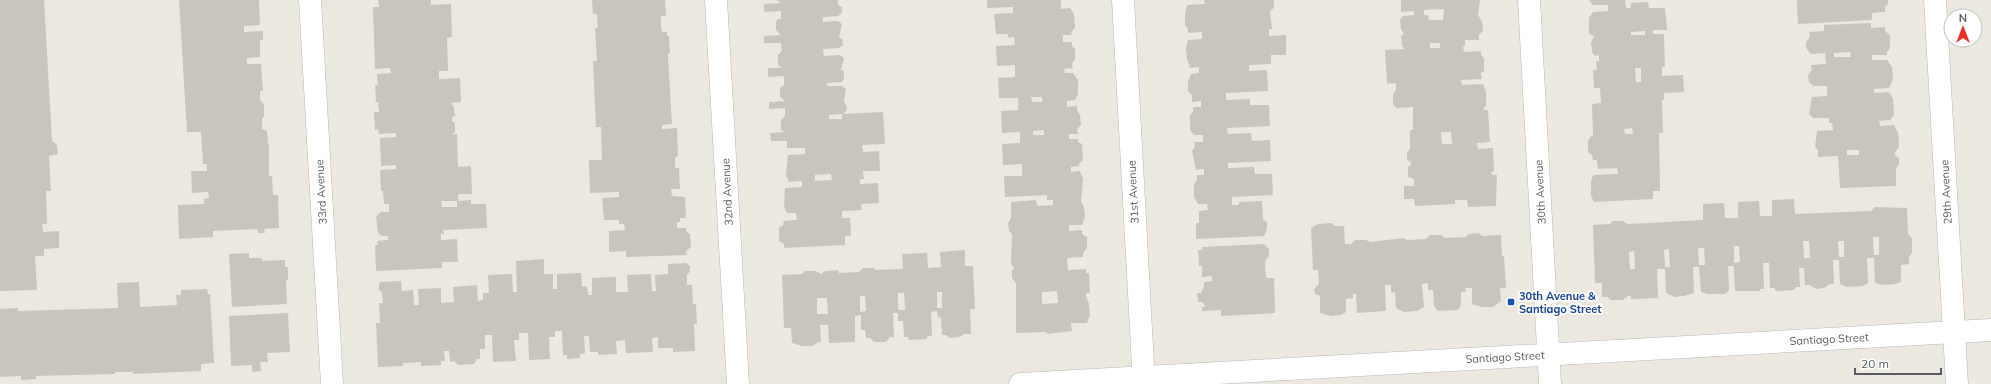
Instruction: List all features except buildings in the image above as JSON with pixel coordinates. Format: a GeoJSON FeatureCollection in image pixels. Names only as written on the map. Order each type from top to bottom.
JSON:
{"type":"FeatureCollection","features":[{"type":"Feature","properties":{"kind":"street","name":"33rd Avenue"},"geometry":{"type":"LineString","coordinates":[[310,0],[332,384]]}},
{"type":"Feature","properties":{"kind":"street","name":"32nd Avenue"},"geometry":{"type":"LineString","coordinates":[[716,0],[738,384]]}},
{"type":"Feature","properties":{"kind":"street","name":"31st Avenue"},"geometry":{"type":"LineString","coordinates":[[1123,0],[1144,381]]}},
{"type":"Feature","properties":{"kind":"street","name":"30th Avenue"},"geometry":{"type":"LineString","coordinates":[[1529,0],[1550,384]]}},
{"type":"Feature","properties":{"kind":"street","name":"29th Avenue"},"geometry":{"type":"LineString","coordinates":[[1935,0],[1957,384]]}},
{"type":"Feature","properties":{"kind":"street","name":"Santiago Street"},"geometry":{"type":"LineString","coordinates":[[1020,384],[1144,381],[1549,355],[1991,330]]}},
{"type":"Feature","properties":{"kind":"place","name":"30th Avenue & Santiago Street"},"geometry":{"type":"Point","coordinates":[1511,302]}}]}
